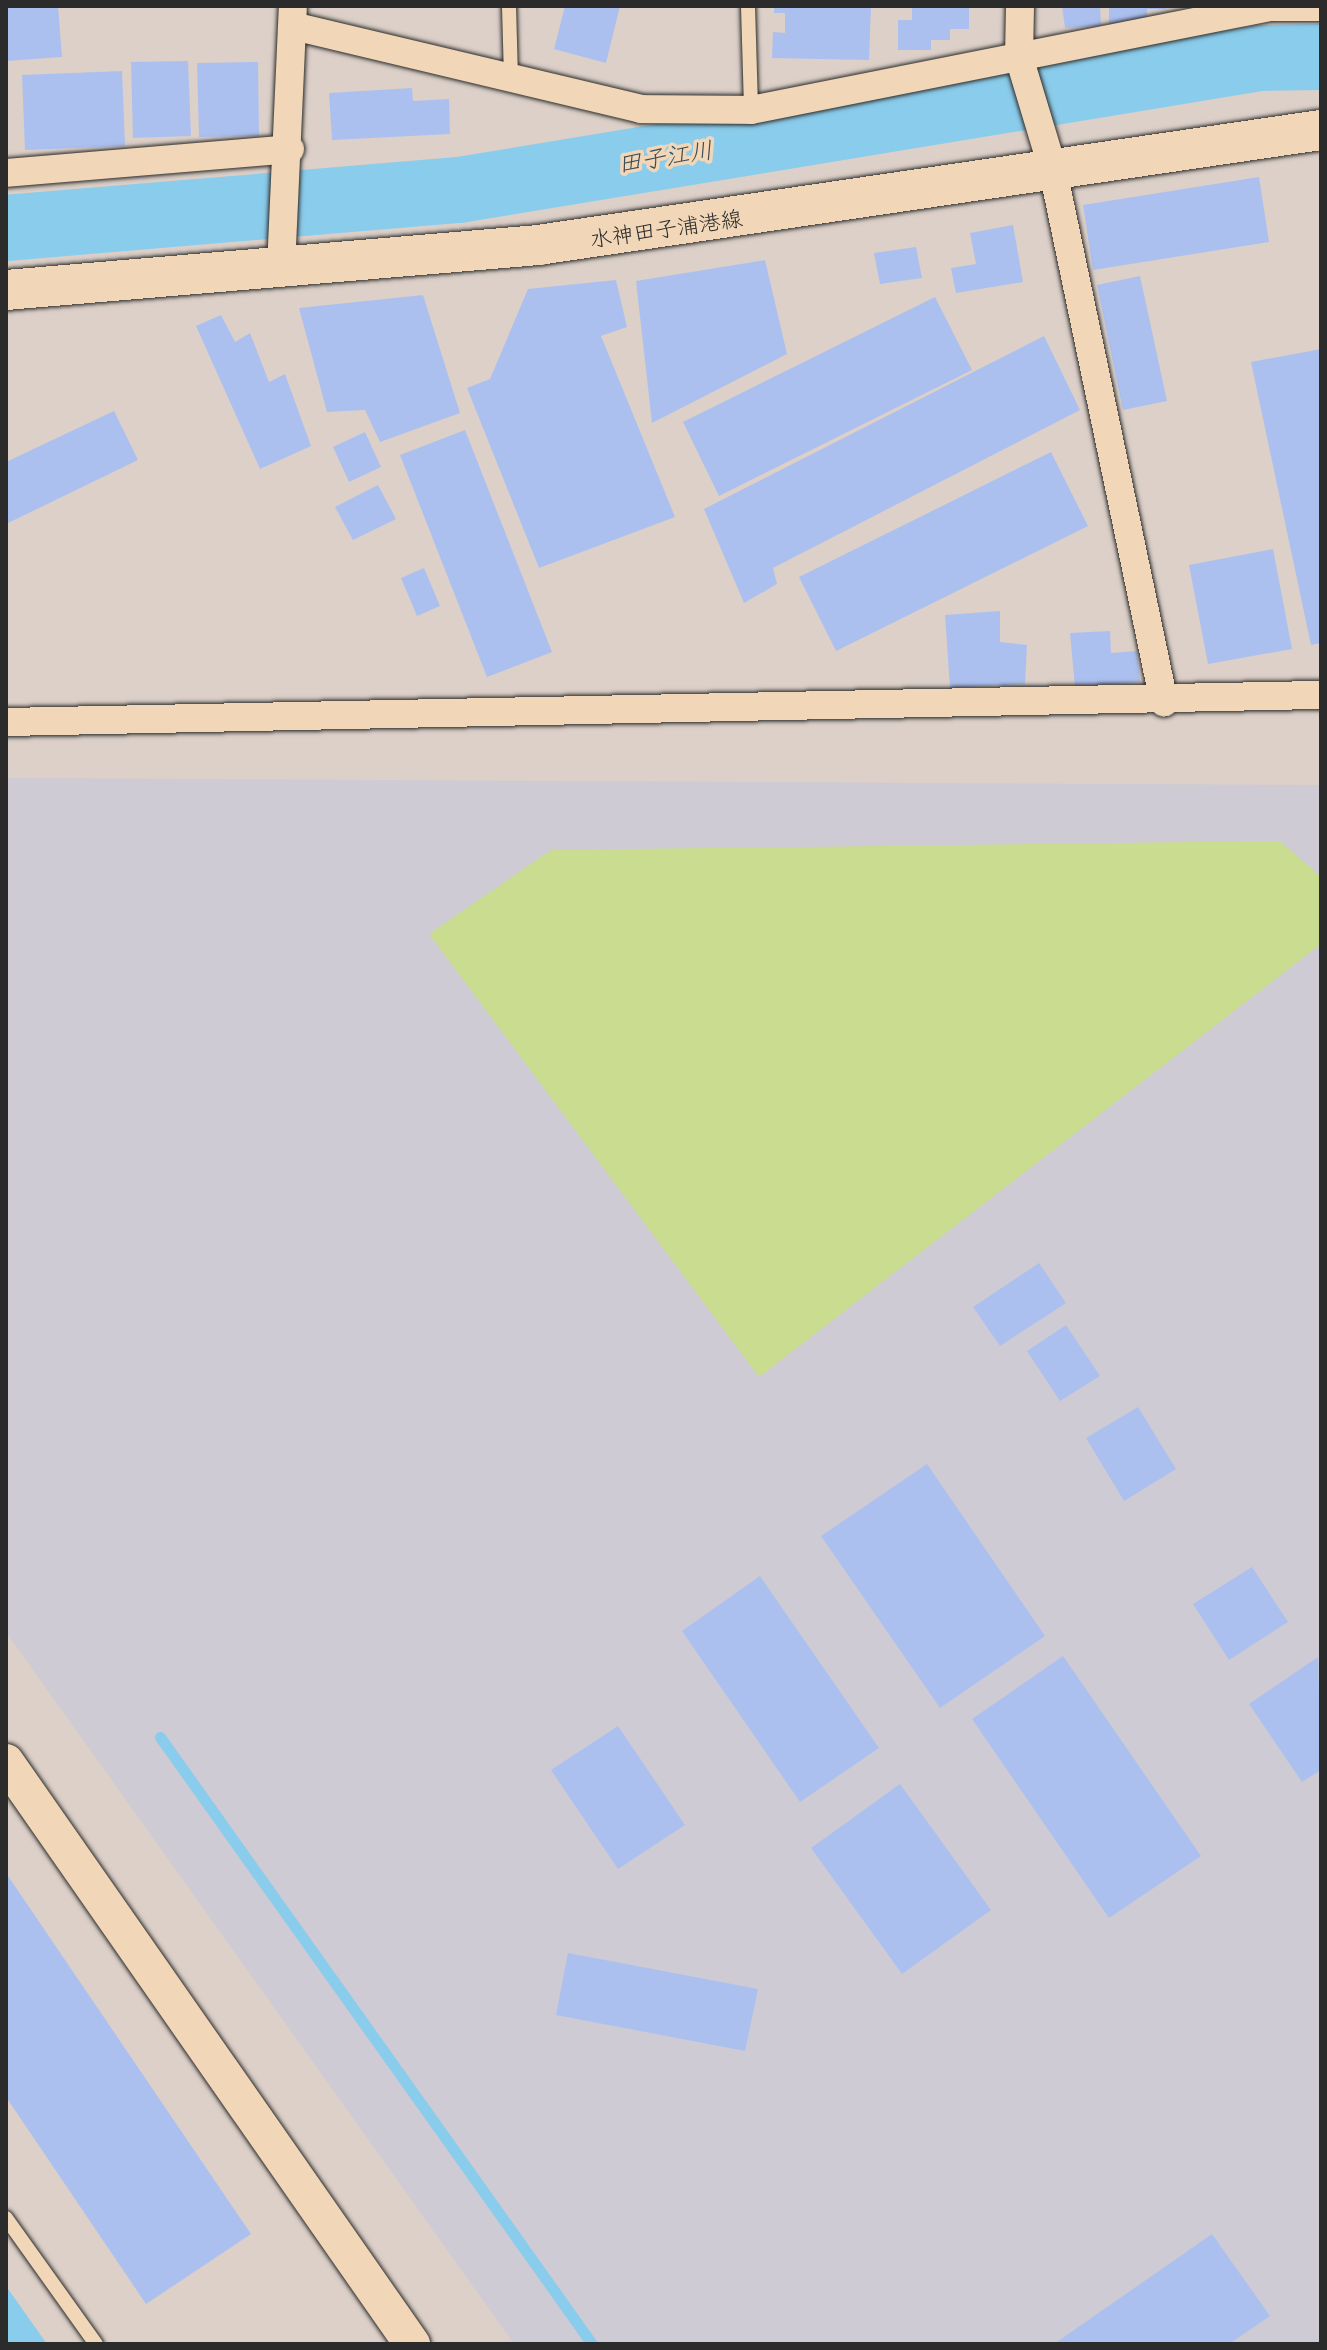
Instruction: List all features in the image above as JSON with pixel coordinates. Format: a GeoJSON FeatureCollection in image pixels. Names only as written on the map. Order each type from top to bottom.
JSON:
{"type":"FeatureCollection","features":[{"type":"Feature","properties":{"kind":"main road","name":"水神田子浦港線"},"geometry":{"type":"LineString","coordinates":[[6,290],[284,250],[705,223],[1045,152],[1321,130]]}},
{"type":"Feature","properties":{"kind":"street"},"geometry":{"type":"LineString","coordinates":[[1020,6],[1020,60],[1045,152],[1164,702]]}},
{"type":"Feature","properties":{"kind":"street"},"geometry":{"type":"LineString","coordinates":[[284,250],[290,157],[293,16],[511,77],[641,109],[751,110],[1020,60],[1270,6],[1321,7]]}},
{"type":"Feature","properties":{"kind":"street"},"geometry":{"type":"LineString","coordinates":[[6,173],[290,157]]}},
{"type":"Feature","properties":{"kind":"street"},"geometry":{"type":"LineString","coordinates":[[6,722],[1164,702],[1321,695]]}},
{"type":"Feature","properties":{"kind":"street"},"geometry":{"type":"LineString","coordinates":[[6,1762],[412,2344]]}},
{"type":"Feature","properties":{"kind":"lane"},"geometry":{"type":"LineString","coordinates":[[509,6],[511,77]]}},
{"type":"Feature","properties":{"kind":"lane"},"geometry":{"type":"LineString","coordinates":[[748,6],[751,110]]}},
{"type":"Feature","properties":{"kind":"lane"},"geometry":{"type":"LineString","coordinates":[[6,2218],[96,2344]]}},
{"type":"Feature","properties":{"kind":"shaded area"},"geometry":{"type":"Polygon","coordinates":[[[6,778],[1321,785],[1321,2344],[514,2344],[6,1632],[6,778]]]}},
{"type":"Feature","properties":{"kind":"green space"},"geometry":{"type":"Polygon","coordinates":[[[1280,841],[1321,877],[1321,944],[759,1377],[429,934],[551,850],[1280,841]]]}},
{"type":"Feature","properties":{"kind":"water"},"geometry":{"type":"Polygon","coordinates":[[[6,2286],[47,2344],[6,2344],[6,2286]]]}},
{"type":"Feature","properties":{"kind":"building"},"geometry":{"type":"Polygon","coordinates":[[[6,6],[58,6],[62,57],[6,61],[6,6]]]}},
{"type":"Feature","properties":{"kind":"building"},"geometry":{"type":"Polygon","coordinates":[[[565,6],[620,6],[606,63],[554,49],[565,6]]]}},
{"type":"Feature","properties":{"kind":"building"},"geometry":{"type":"Polygon","coordinates":[[[774,6],[871,6],[869,60],[772,58],[773,32],[785,33],[785,13],[774,13],[774,6]]]}},
{"type":"Feature","properties":{"kind":"building"},"geometry":{"type":"Polygon","coordinates":[[[912,6],[969,6],[969,29],[950,29],[950,40],[931,40],[931,50],[898,50],[898,20],[912,20],[912,6]]]}},
{"type":"Feature","properties":{"kind":"building"},"geometry":{"type":"Polygon","coordinates":[[[1062,6],[1100,6],[1101,26],[1065,28],[1062,6]]]}},
{"type":"Feature","properties":{"kind":"building"},"geometry":{"type":"Polygon","coordinates":[[[1109,6],[1166,6],[1166,9],[1147,9],[1147,21],[1109,29],[1109,6]]]}},
{"type":"Feature","properties":{"kind":"building"},"geometry":{"type":"Polygon","coordinates":[[[188,61],[191,136],[133,138],[131,62],[188,61]]]}},
{"type":"Feature","properties":{"kind":"building"},"geometry":{"type":"Polygon","coordinates":[[[258,62],[259,136],[199,137],[197,63],[258,62]]]}},
{"type":"Feature","properties":{"kind":"building"},"geometry":{"type":"Polygon","coordinates":[[[122,71],[125,146],[25,150],[22,75],[122,71]]]}},
{"type":"Feature","properties":{"kind":"building"},"geometry":{"type":"Polygon","coordinates":[[[412,88],[413,101],[449,99],[450,134],[332,140],[329,93],[412,88]]]}},
{"type":"Feature","properties":{"kind":"building"},"geometry":{"type":"Polygon","coordinates":[[[1259,177],[1269,242],[1093,270],[1083,205],[1259,177]]]}},
{"type":"Feature","properties":{"kind":"building"},"geometry":{"type":"Polygon","coordinates":[[[1013,225],[1023,282],[956,293],[951,268],[976,264],[970,233],[1013,225]]]}},
{"type":"Feature","properties":{"kind":"building"},"geometry":{"type":"Polygon","coordinates":[[[916,247],[922,278],[880,284],[874,253],[916,247]]]}},
{"type":"Feature","properties":{"kind":"building"},"geometry":{"type":"Polygon","coordinates":[[[765,260],[787,354],[652,423],[636,281],[765,260]]]}},
{"type":"Feature","properties":{"kind":"building"},"geometry":{"type":"Polygon","coordinates":[[[1140,276],[1167,401],[1123,410],[1097,285],[1140,276]]]}},
{"type":"Feature","properties":{"kind":"building"},"geometry":{"type":"Polygon","coordinates":[[[616,280],[627,327],[601,336],[675,517],[539,568],[467,388],[490,379],[528,289],[616,280]]]}},
{"type":"Feature","properties":{"kind":"building"},"geometry":{"type":"Polygon","coordinates":[[[423,295],[460,413],[380,442],[365,410],[327,412],[299,308],[423,295]]]}},
{"type":"Feature","properties":{"kind":"building"},"geometry":{"type":"Polygon","coordinates":[[[935,297],[972,370],[719,496],[683,422],[935,297]]]}},
{"type":"Feature","properties":{"kind":"building"},"geometry":{"type":"Polygon","coordinates":[[[221,315],[235,342],[250,333],[269,382],[285,374],[311,446],[260,469],[196,326],[221,315]]]}},
{"type":"Feature","properties":{"kind":"building"},"geometry":{"type":"Polygon","coordinates":[[[1044,336],[1080,410],[773,568],[777,584],[744,603],[704,509],[1044,336]]]}},
{"type":"Feature","properties":{"kind":"building"},"geometry":{"type":"Polygon","coordinates":[[[1321,349],[1321,643],[1311,645],[1251,362],[1321,349]]]}},
{"type":"Feature","properties":{"kind":"building"},"geometry":{"type":"Polygon","coordinates":[[[114,411],[138,460],[6,524],[6,462],[114,411]]]}},
{"type":"Feature","properties":{"kind":"building"},"geometry":{"type":"Polygon","coordinates":[[[465,430],[552,652],[487,677],[400,455],[465,430]]]}},
{"type":"Feature","properties":{"kind":"building"},"geometry":{"type":"Polygon","coordinates":[[[365,432],[381,467],[349,482],[333,447],[365,432]]]}},
{"type":"Feature","properties":{"kind":"building"},"geometry":{"type":"Polygon","coordinates":[[[1051,452],[1088,526],[836,651],[799,577],[1051,452]]]}},
{"type":"Feature","properties":{"kind":"building"},"geometry":{"type":"Polygon","coordinates":[[[378,485],[396,519],[353,540],[335,507],[378,485]]]}},
{"type":"Feature","properties":{"kind":"building"},"geometry":{"type":"Polygon","coordinates":[[[1273,549],[1292,649],[1208,664],[1189,565],[1273,549]]]}},
{"type":"Feature","properties":{"kind":"building"},"geometry":{"type":"Polygon","coordinates":[[[424,568],[440,606],[417,616],[401,578],[424,568]]]}},
{"type":"Feature","properties":{"kind":"building"},"geometry":{"type":"Polygon","coordinates":[[[1000,611],[1000,642],[1027,645],[1025,684],[950,688],[945,615],[1000,611]]]}},
{"type":"Feature","properties":{"kind":"building"},"geometry":{"type":"Polygon","coordinates":[[[1110,631],[1111,653],[1137,651],[1140,682],[1075,687],[1070,633],[1110,631]]]}},
{"type":"Feature","properties":{"kind":"building"},"geometry":{"type":"Polygon","coordinates":[[[1039,1263],[1066,1303],[1000,1346],[973,1307],[1039,1263]]]}},
{"type":"Feature","properties":{"kind":"building"},"geometry":{"type":"Polygon","coordinates":[[[1066,1325],[1100,1376],[1060,1401],[1027,1351],[1066,1325]]]}},
{"type":"Feature","properties":{"kind":"building"},"geometry":{"type":"Polygon","coordinates":[[[1138,1407],[1176,1469],[1124,1501],[1086,1438],[1138,1407]]]}},
{"type":"Feature","properties":{"kind":"building"},"geometry":{"type":"Polygon","coordinates":[[[927,1464],[1045,1636],[940,1708],[821,1536],[927,1464]]]}},
{"type":"Feature","properties":{"kind":"building"},"geometry":{"type":"Polygon","coordinates":[[[1252,1567],[1288,1622],[1229,1660],[1193,1604],[1252,1567]]]}},
{"type":"Feature","properties":{"kind":"building"},"geometry":{"type":"Polygon","coordinates":[[[760,1576],[879,1748],[800,1802],[682,1631],[760,1576]]]}},
{"type":"Feature","properties":{"kind":"building"},"geometry":{"type":"Polygon","coordinates":[[[1063,1656],[1201,1856],[1109,1918],[972,1719],[1063,1656]]]}},
{"type":"Feature","properties":{"kind":"building"},"geometry":{"type":"Polygon","coordinates":[[[1318,1657],[1321,1770],[1302,1782],[1249,1704],[1318,1657]]]}},
{"type":"Feature","properties":{"kind":"building"},"geometry":{"type":"Polygon","coordinates":[[[618,1726],[685,1825],[618,1869],[551,1770],[618,1726]]]}},
{"type":"Feature","properties":{"kind":"building"},"geometry":{"type":"Polygon","coordinates":[[[900,1784],[991,1910],[902,1974],[811,1848],[900,1784]]]}},
{"type":"Feature","properties":{"kind":"building"},"geometry":{"type":"Polygon","coordinates":[[[6,1873],[251,2234],[146,2304],[6,2097],[6,1873]]]}},
{"type":"Feature","properties":{"kind":"building"},"geometry":{"type":"Polygon","coordinates":[[[568,1953],[758,1989],[745,2051],[556,2015],[568,1953]]]}},
{"type":"Feature","properties":{"kind":"building"},"geometry":{"type":"Polygon","coordinates":[[[1212,2234],[1270,2316],[1229,2344],[1054,2344],[1212,2234]]]}},
{"type":"Feature","properties":{"kind":"waterway","name":"田子江川"},"geometry":{"type":"LineString","coordinates":[[6,228],[459,190],[1260,58],[1321,57]]}},
{"type":"Feature","properties":{"kind":"waterway"},"geometry":{"type":"LineString","coordinates":[[160,1737],[592,2344]]}}]}
